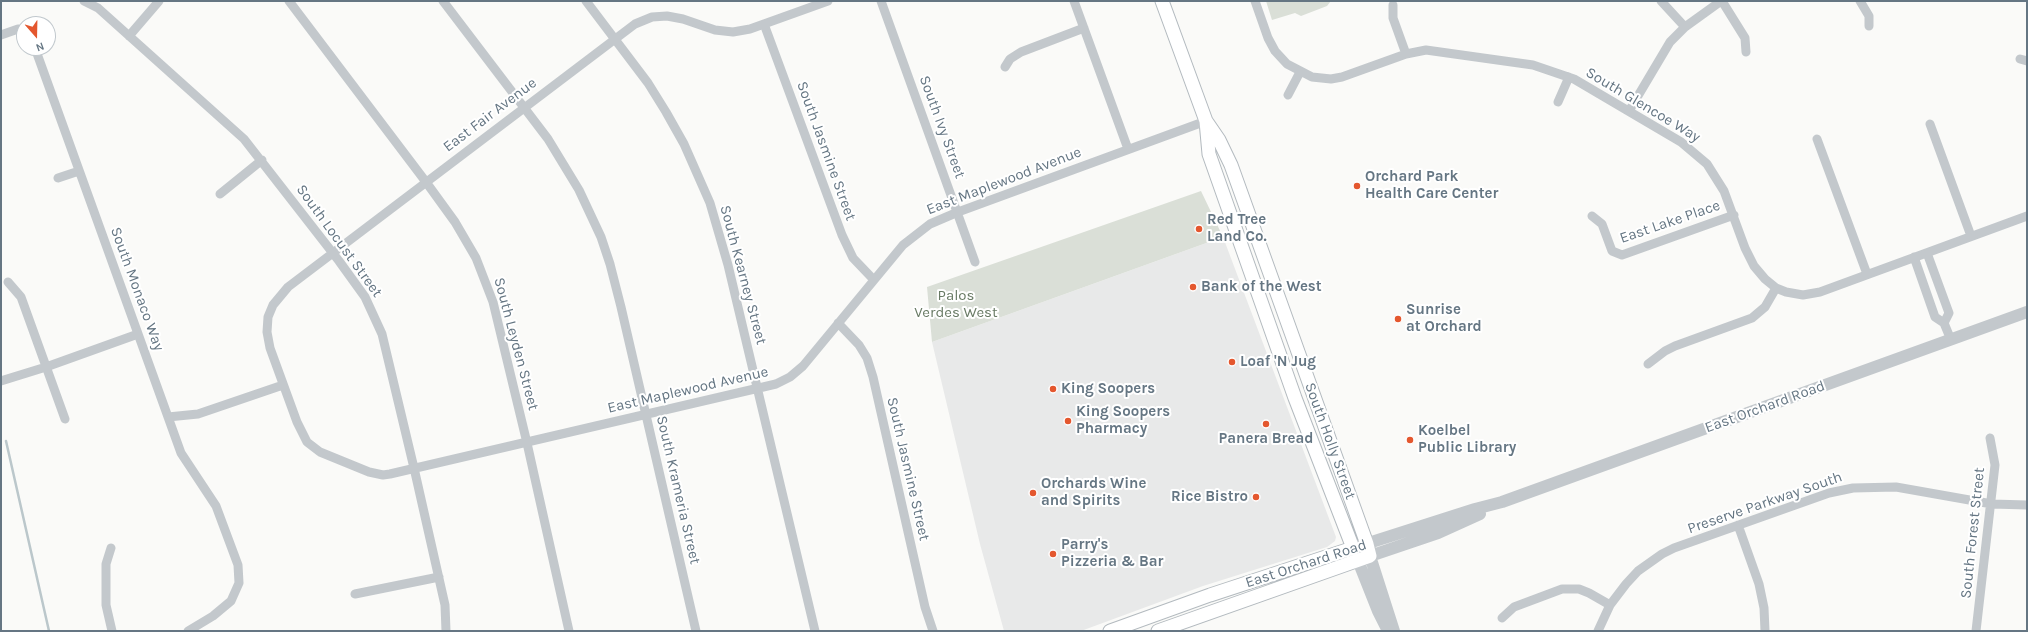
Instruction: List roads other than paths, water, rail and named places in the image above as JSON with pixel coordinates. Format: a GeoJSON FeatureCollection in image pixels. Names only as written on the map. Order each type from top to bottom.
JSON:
{"type":"FeatureCollection","features":[{"type":"Feature","properties":{"kind":"main road","name":"South Holly Street"},"geometry":{"type":"LineString","coordinates":[[1162,1],[1206,121],[1219,140],[1231,166],[1362,552]]}},
{"type":"Feature","properties":{"kind":"main road","name":"South Holly Street"},"geometry":{"type":"LineString","coordinates":[[1206,121],[1209,154],[1295,398],[1362,552]]}},
{"type":"Feature","properties":{"kind":"main road","name":"East Orchard Road"},"geometry":{"type":"LineString","coordinates":[[1110,631],[1210,595],[1362,552]]}},
{"type":"Feature","properties":{"kind":"main road","name":"East Orchard Road"},"geometry":{"type":"LineString","coordinates":[[1158,631],[1362,552]]}},
{"type":"Feature","properties":{"kind":"street","name":"South Locust Street"},"geometry":{"type":"LineString","coordinates":[[84,1],[97,5],[129,36],[244,139],[262,160],[365,297],[382,334],[439,577],[446,612],[446,631]]}},
{"type":"Feature","properties":{"kind":"street"},"geometry":{"type":"LineString","coordinates":[[129,36],[159,1]]}},
{"type":"Feature","properties":{"kind":"street","name":"South Leyden Street"},"geometry":{"type":"LineString","coordinates":[[289,1],[426,182],[461,233],[482,274],[493,302],[527,443],[569,631]]}},
{"type":"Feature","properties":{"kind":"street","name":"South Krameria Street"},"geometry":{"type":"LineString","coordinates":[[443,1],[524,107],[571,175],[601,237],[614,276],[696,631]]}},
{"type":"Feature","properties":{"kind":"street","name":"South Kearney Street"},"geometry":{"type":"LineString","coordinates":[[586,1],[614,38],[679,133],[699,178],[720,233],[815,631]]}},
{"type":"Feature","properties":{"kind":"street","name":"East Fair Avenue"},"geometry":{"type":"LineString","coordinates":[[283,385],[268,339],[267,324],[270,311],[277,298],[288,287],[614,38],[635,24],[660,16],[683,19],[724,32],[740,32],[828,1]]}},
{"type":"Feature","properties":{"kind":"street","name":"South Ivy Street"},"geometry":{"type":"LineString","coordinates":[[882,1],[975,262]]}},
{"type":"Feature","properties":{"kind":"street"},"geometry":{"type":"LineString","coordinates":[[1074,1],[1128,149]]}},
{"type":"Feature","properties":{"kind":"street","name":"South Glencoe Way"},"geometry":{"type":"LineString","coordinates":[[1255,1],[1268,38],[1275,51],[1287,64],[1300,72],[1320,78],[1337,78],[1406,54],[1426,50],[1458,56],[1533,65],[1569,77],[1691,148],[1707,164],[1719,181],[1754,266],[1765,279],[1776,288],[1795,294],[1811,294],[2027,216]]}},
{"type":"Feature","properties":{"kind":"street"},"geometry":{"type":"LineString","coordinates":[[1661,1],[1685,27]]}},
{"type":"Feature","properties":{"kind":"street"},"geometry":{"type":"LineString","coordinates":[[1629,111],[1663,53],[1685,27],[1721,1],[1746,38],[1746,52]]}},
{"type":"Feature","properties":{"kind":"street"},"geometry":{"type":"LineString","coordinates":[[1860,1],[1869,16],[1869,26]]}},
{"type":"Feature","properties":{"kind":"street"},"geometry":{"type":"LineString","coordinates":[[1393,5],[1393,18],[1406,54]]}},
{"type":"Feature","properties":{"kind":"street","name":"South Jasmine Street"},"geometry":{"type":"LineString","coordinates":[[764,24],[842,235],[853,258],[874,280]]}},
{"type":"Feature","properties":{"kind":"street"},"geometry":{"type":"LineString","coordinates":[[1005,67],[1010,59],[1021,52],[1084,28]]}},
{"type":"Feature","properties":{"kind":"street"},"geometry":{"type":"LineString","coordinates":[[1,35],[16,30]]}},
{"type":"Feature","properties":{"kind":"street","name":"South Monaco Way"},"geometry":{"type":"LineString","coordinates":[[38,56],[181,453],[216,506],[239,574],[236,593],[226,607],[188,631]]}},
{"type":"Feature","properties":{"kind":"street"},"geometry":{"type":"LineString","coordinates":[[1288,95],[1300,72]]}},
{"type":"Feature","properties":{"kind":"street","name":"South Glencoe Way"},"geometry":{"type":"LineString","coordinates":[[1558,102],[1569,77]]}},
{"type":"Feature","properties":{"kind":"street","name":"East Maplewood Avenue"},"geometry":{"type":"LineString","coordinates":[[283,385],[303,437],[320,452],[376,474],[390,474],[743,391],[758,389],[784,381],[797,372],[903,246],[920,230],[941,218],[1206,121]]}},
{"type":"Feature","properties":{"kind":"street"},"geometry":{"type":"LineString","coordinates":[[1930,124],[1972,236]]}},
{"type":"Feature","properties":{"kind":"street"},"geometry":{"type":"LineString","coordinates":[[1817,139],[1867,274]]}},
{"type":"Feature","properties":{"kind":"street"},"geometry":{"type":"LineString","coordinates":[[220,194],[262,160]]}},
{"type":"Feature","properties":{"kind":"street"},"geometry":{"type":"LineString","coordinates":[[58,178],[79,171]]}},
{"type":"Feature","properties":{"kind":"street","name":"East Lake Place"},"geometry":{"type":"LineString","coordinates":[[1592,216],[1602,224],[1613,258],[1734,215]]}},
{"type":"Feature","properties":{"kind":"street"},"geometry":{"type":"LineString","coordinates":[[1927,253],[1949,312],[1944,323]]}},
{"type":"Feature","properties":{"kind":"street"},"geometry":{"type":"LineString","coordinates":[[1914,257],[1935,317],[1944,323],[1950,340]]}},
{"type":"Feature","properties":{"kind":"street"},"geometry":{"type":"LineString","coordinates":[[8,282],[21,297],[65,419]]}},
{"type":"Feature","properties":{"kind":"street"},"geometry":{"type":"LineString","coordinates":[[1648,364],[1660,354],[1675,346],[1752,318],[1769,302],[1776,288]]}},
{"type":"Feature","properties":{"kind":"street","name":"East Orchard Road"},"geometry":{"type":"LineString","coordinates":[[1362,552],[1438,533],[1502,502],[2027,312]]}},
{"type":"Feature","properties":{"kind":"street","name":"South Jasmine Street"},"geometry":{"type":"LineString","coordinates":[[838,323],[859,345],[872,371],[925,607],[933,631]]}},
{"type":"Feature","properties":{"kind":"street"},"geometry":{"type":"LineString","coordinates":[[1,381],[46,367],[138,334]]}},
{"type":"Feature","properties":{"kind":"street"},"geometry":{"type":"LineString","coordinates":[[168,417],[198,414],[283,385]]}},
{"type":"Feature","properties":{"kind":"street","name":"South Forest Street"},"geometry":{"type":"LineString","coordinates":[[1976,631],[1992,504],[1995,465],[1990,438]]}},
{"type":"Feature","properties":{"kind":"street","name":"Preserve Parkway South"},"geometry":{"type":"LineString","coordinates":[[1598,631],[1610,605],[1626,584],[1638,571],[1662,554],[1674,548],[1824,494],[1853,488],[1896,487],[1992,504],[2027,505]]}},
{"type":"Feature","properties":{"kind":"street"},"geometry":{"type":"LineString","coordinates":[[1738,525],[1759,584],[1764,608],[1765,631]]}},
{"type":"Feature","properties":{"kind":"street"},"geometry":{"type":"LineString","coordinates":[[111,548],[106,564],[106,598],[108,618],[112,631]]}},
{"type":"Feature","properties":{"kind":"street","name":"South Holly Street"},"geometry":{"type":"LineString","coordinates":[[1362,552],[1378,611],[1388,631]]}},
{"type":"Feature","properties":{"kind":"street","name":"South Holly Street"},"geometry":{"type":"LineString","coordinates":[[1362,552],[1394,631]]}},
{"type":"Feature","properties":{"kind":"street"},"geometry":{"type":"LineString","coordinates":[[355,594],[439,577]]}},
{"type":"Feature","properties":{"kind":"street"},"geometry":{"type":"LineString","coordinates":[[1502,618],[1514,607],[1562,589],[1579,589],[1610,605]]}},
{"type":"Feature","properties":{"kind":"waterway"},"geometry":{"type":"LineString","coordinates":[[6,441],[49,631]]}},
{"type":"Feature","properties":{"kind":"place","name":"Orchard Park Health Care Center"},"geometry":{"type":"Point","coordinates":[1357,186]}},
{"type":"Feature","properties":{"kind":"place","name":"Red Tree Land Co."},"geometry":{"type":"Point","coordinates":[1199,229]}},
{"type":"Feature","properties":{"kind":"place","name":"Bank of the West"},"geometry":{"type":"Point","coordinates":[1193,287]}},
{"type":"Feature","properties":{"kind":"place","name":"Sunrise at Orchard"},"geometry":{"type":"Point","coordinates":[1398,319]}},
{"type":"Feature","properties":{"kind":"place","name":"Loaf 'N Jug"},"geometry":{"type":"Point","coordinates":[1232,362]}},
{"type":"Feature","properties":{"kind":"place","name":"King Soopers"},"geometry":{"type":"Point","coordinates":[1053,389]}},
{"type":"Feature","properties":{"kind":"place","name":"King Soopers Pharmacy"},"geometry":{"type":"Point","coordinates":[1068,421]}},
{"type":"Feature","properties":{"kind":"place","name":"Panera Bread"},"geometry":{"type":"Point","coordinates":[1266,424]}},
{"type":"Feature","properties":{"kind":"place","name":"Koelbel Public Library"},"geometry":{"type":"Point","coordinates":[1410,440]}},
{"type":"Feature","properties":{"kind":"place","name":"Orchards Wine and Spirits"},"geometry":{"type":"Point","coordinates":[1033,493]}},
{"type":"Feature","properties":{"kind":"place","name":"Rice Bistro"},"geometry":{"type":"Point","coordinates":[1256,497]}},
{"type":"Feature","properties":{"kind":"place","name":"Parry's Pizzeria & Bar"},"geometry":{"type":"Point","coordinates":[1053,554]}},
{"type":"Feature","properties":{"kind":"park label","name":"Palos Verdes West"},"geometry":{"type":"Point","coordinates":[956,304]}}]}
